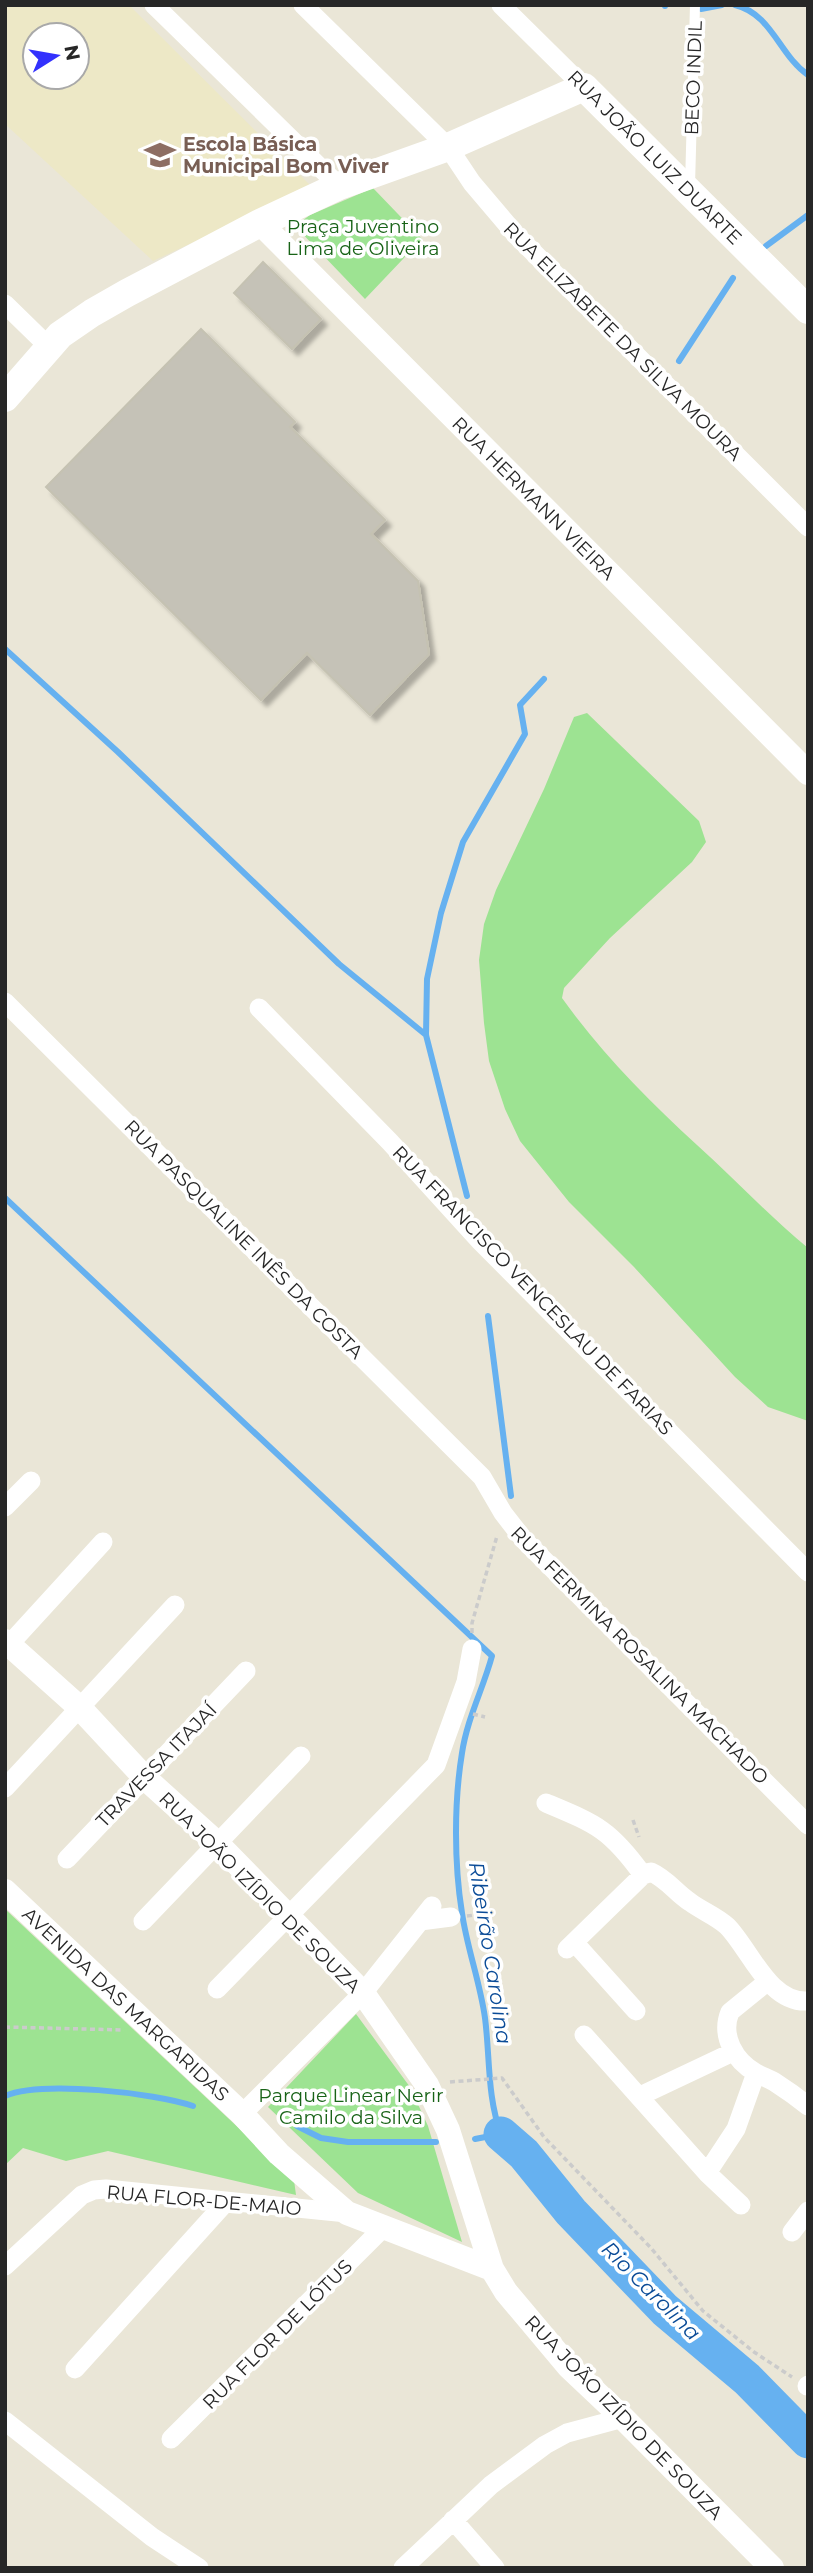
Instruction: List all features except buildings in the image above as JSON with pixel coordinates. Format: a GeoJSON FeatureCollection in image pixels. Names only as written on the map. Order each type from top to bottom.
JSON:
{"type":"FeatureCollection","features":[{"type":"Feature","properties":{"kind":"main road"},"geometry":{"type":"LineString","coordinates":[[5,398],[60,335],[92,313],[260,223],[339,186],[448,147],[584,87]]}},
{"type":"Feature","properties":{"kind":"main road","name":"RUA JOÃO LUIZ DUARTE"},"geometry":{"type":"LineString","coordinates":[[584,87],[808,310]]}},
{"type":"Feature","properties":{"kind":"street"},"geometry":{"type":"LineString","coordinates":[[154,5],[339,186]]}},
{"type":"Feature","properties":{"kind":"street","name":"RUA ELIZABETE DA SILVA MOURA"},"geometry":{"type":"LineString","coordinates":[[303,5],[448,147],[472,183],[517,236],[808,527]]}},
{"type":"Feature","properties":{"kind":"street","name":"RUA JOÃO LUIZ DUARTE"},"geometry":{"type":"LineString","coordinates":[[501,5],[584,87]]}},
{"type":"Feature","properties":{"kind":"street","name":"RUA HERMANN VIEIRA"},"geometry":{"type":"LineString","coordinates":[[260,223],[808,773]]}},
{"type":"Feature","properties":{"kind":"street"},"geometry":{"type":"LineString","coordinates":[[5,304],[49,347]]}},
{"type":"Feature","properties":{"kind":"street","name":"RUA PASQUALINE INÊS DA COSTA"},"geometry":{"type":"LineString","coordinates":[[5,1002],[482,1477]]}},
{"type":"Feature","properties":{"kind":"street","name":"RUA FRANCISCO VENCESLAU DE FARIAS"},"geometry":{"type":"LineString","coordinates":[[259,1008],[390,1142],[480,1241],[808,1572]]}},
{"type":"Feature","properties":{"kind":"street","name":"RUA FERMINA ROSALINA MACHADO"},"geometry":{"type":"LineString","coordinates":[[482,1477],[503,1513],[538,1555],[808,1825]]}},
{"type":"Feature","properties":{"kind":"street"},"geometry":{"type":"LineString","coordinates":[[5,1507],[32,1480]]}},
{"type":"Feature","properties":{"kind":"street"},"geometry":{"type":"LineString","coordinates":[[7,1645],[103,1542]]}},
{"type":"Feature","properties":{"kind":"street"},"geometry":{"type":"LineString","coordinates":[[5,1788],[175,1605]]}},
{"type":"Feature","properties":{"kind":"street","name":"RUA JOÃO IZÍDIO DE SOUZA"},"geometry":{"type":"LineString","coordinates":[[7,1645],[80,1708],[145,1778],[216,1843],[363,1993],[427,2085],[448,2130],[492,2269],[519,2310],[569,2367],[772,2568]]}},
{"type":"Feature","properties":{"kind":"street"},"geometry":{"type":"LineString","coordinates":[[217,1989],[436,1765],[466,1682],[472,1649]]}},
{"type":"Feature","properties":{"kind":"street","name":"TRAVESSA ITAJAÍ"},"geometry":{"type":"LineString","coordinates":[[67,1859],[246,1671]]}},
{"type":"Feature","properties":{"kind":"street"},"geometry":{"type":"LineString","coordinates":[[144,1921],[301,1756]]}},
{"type":"Feature","properties":{"kind":"street"},"geometry":{"type":"LineString","coordinates":[[545,1803],[607,1832],[643,1875]]}},
{"type":"Feature","properties":{"kind":"street"},"geometry":{"type":"LineString","coordinates":[[636,2011],[570,1945],[643,1875],[651,1872],[723,1923],[768,1980],[791,2000],[808,2001]]}},
{"type":"Feature","properties":{"kind":"street","name":"AVENIDA DAS MARGARIDAS"},"geometry":{"type":"LineString","coordinates":[[5,1891],[242,2114],[279,2154],[347,2213],[492,2269]]}},
{"type":"Feature","properties":{"kind":"street"},"geometry":{"type":"LineString","coordinates":[[242,2114],[363,1993],[426,1913],[451,1917]]}},
{"type":"Feature","properties":{"kind":"street"},"geometry":{"type":"LineString","coordinates":[[768,1980],[730,2012],[727,2032],[733,2052],[756,2073],[776,2083],[808,2106]]}},
{"type":"Feature","properties":{"kind":"street"},"geometry":{"type":"LineString","coordinates":[[584,2035],[707,2173],[741,2205]]}},
{"type":"Feature","properties":{"kind":"street"},"geometry":{"type":"LineString","coordinates":[[640,2096],[733,2052]]}},
{"type":"Feature","properties":{"kind":"street"},"geometry":{"type":"LineString","coordinates":[[707,2173],[736,2129],[756,2073]]}},
{"type":"Feature","properties":{"kind":"street","name":"RUA FLOR-DE-MAIO"},"geometry":{"type":"LineString","coordinates":[[5,2266],[82,2195],[94,2190],[347,2213]]}},
{"type":"Feature","properties":{"kind":"street"},"geometry":{"type":"LineString","coordinates":[[75,2369],[226,2203]]}},
{"type":"Feature","properties":{"kind":"street"},"geometry":{"type":"LineString","coordinates":[[792,2232],[808,2211]]}},
{"type":"Feature","properties":{"kind":"street","name":"RUA FLOR DE LÓTUS"},"geometry":{"type":"LineString","coordinates":[[171,2439],[383,2228]]}},
{"type":"Feature","properties":{"kind":"street"},"geometry":{"type":"LineString","coordinates":[[403,2568],[491,2485],[545,2445],[567,2433],[623,2418]]}},
{"type":"Feature","properties":{"kind":"street"},"geometry":{"type":"LineString","coordinates":[[5,2421],[152,2537],[199,2568]]}},
{"type":"Feature","properties":{"kind":"street"},"geometry":{"type":"LineString","coordinates":[[453,2520],[495,2568]]}},
{"type":"Feature","properties":{"kind":"lane","name":"BECO INDIL"},"geometry":{"type":"LineString","coordinates":[[690,192],[695,5]]}},
{"type":"Feature","properties":{"kind":"path"},"geometry":{"type":"LineString","coordinates":[[472,1623],[503,1513]]}},
{"type":"Feature","properties":{"kind":"path"},"geometry":{"type":"LineString","coordinates":[[5,2027],[119,2031],[146,2024]]}},
{"type":"Feature","properties":{"kind":"path"},"geometry":{"type":"LineString","coordinates":[[469,2080],[502,2078],[544,2137],[651,2248],[703,2311],[754,2352],[808,2385]]}},
{"type":"Feature","properties":{"kind":"shaded area","name":"Escola Básica Municipal Bom Viver"},"geometry":{"type":"Polygon","coordinates":[[[5,5],[129,5],[312,187],[153,261],[5,124],[5,5]]]}},
{"type":"Feature","properties":{"kind":"green space","name":"Praça Juventino Lima de Oliveira"},"geometry":{"type":"Polygon","coordinates":[[[373,188],[422,239],[365,299],[295,226],[310,215],[373,188]]]}},
{"type":"Feature","properties":{"kind":"green space"},"geometry":{"type":"Polygon","coordinates":[[[587,713],[699,821],[706,842],[692,862],[610,938],[564,988],[562,998],[609,1057],[643,1093],[808,1248],[808,1421],[768,1407],[735,1377],[634,1267],[569,1202],[520,1141],[505,1109],[489,1061],[479,960],[484,924],[496,890],[544,789],[574,717],[587,713]]]}},
{"type":"Feature","properties":{"kind":"green space","name":"Parque Linear Nerir Camilo da Silva"},"geometry":{"type":"Polygon","coordinates":[[[5,1909],[294,2180],[296,2195],[108,2151],[66,2161],[23,2148],[5,2165],[5,1909]]]}},
{"type":"Feature","properties":{"kind":"green space","name":"Parque Linear Nerir Camilo da Silva"},"geometry":{"type":"Polygon","coordinates":[[[356,2014],[410,2087],[428,2126],[462,2242],[358,2193],[268,2107],[356,2014]]]}},
{"type":"Feature","properties":{"kind":"waterway","name":"Ribeirão Carolina"},"geometry":{"type":"LineString","coordinates":[[701,9],[722,5]]}},
{"type":"Feature","properties":{"kind":"waterway","name":"Ribeirão Carolina"},"geometry":{"type":"LineString","coordinates":[[735,5],[758,17],[798,67],[808,75]]}},
{"type":"Feature","properties":{"kind":"waterway","name":"Ribeirão Carolina"},"geometry":{"type":"LineString","coordinates":[[766,246],[808,215]]}},
{"type":"Feature","properties":{"kind":"waterway","name":"Ribeirão Carolina"},"geometry":{"type":"LineString","coordinates":[[679,361],[733,278]]}},
{"type":"Feature","properties":{"kind":"waterway"},"geometry":{"type":"LineString","coordinates":[[5,649],[118,752],[339,964],[426,1035]]}},
{"type":"Feature","properties":{"kind":"waterway","name":"Ribeirão Carolina"},"geometry":{"type":"LineString","coordinates":[[467,1196],[426,1035],[427,979],[441,913],[463,842],[525,734],[520,705],[544,679]]}},
{"type":"Feature","properties":{"kind":"waterway"},"geometry":{"type":"LineString","coordinates":[[5,1198],[492,1656],[464,1740],[456,1812],[456,1853],[462,1913],[483,2005],[491,2091],[501,2134],[475,2139]]}},
{"type":"Feature","properties":{"kind":"waterway","name":"Ribeirão Carolina"},"geometry":{"type":"LineString","coordinates":[[488,1316],[511,1496]]}},
{"type":"Feature","properties":{"kind":"waterway"},"geometry":{"type":"LineString","coordinates":[[5,2096],[45,2089],[99,2090],[153,2097],[193,2106]]}},
{"type":"Feature","properties":{"kind":"waterway"},"geometry":{"type":"LineString","coordinates":[[297,2126],[321,2138],[348,2142],[436,2142]]}},
{"type":"Feature","properties":{"kind":"waterway","name":"Rio Carolina"},"geometry":{"type":"LineString","coordinates":[[501,2134],[524,2154],[571,2212],[665,2310],[747,2379],[808,2441]]}},
{"type":"Feature","properties":{"kind":"place","name":"Escola Básica Municipal Bom Viver"},"geometry":{"type":"Point","coordinates":[160,155]}}]}
